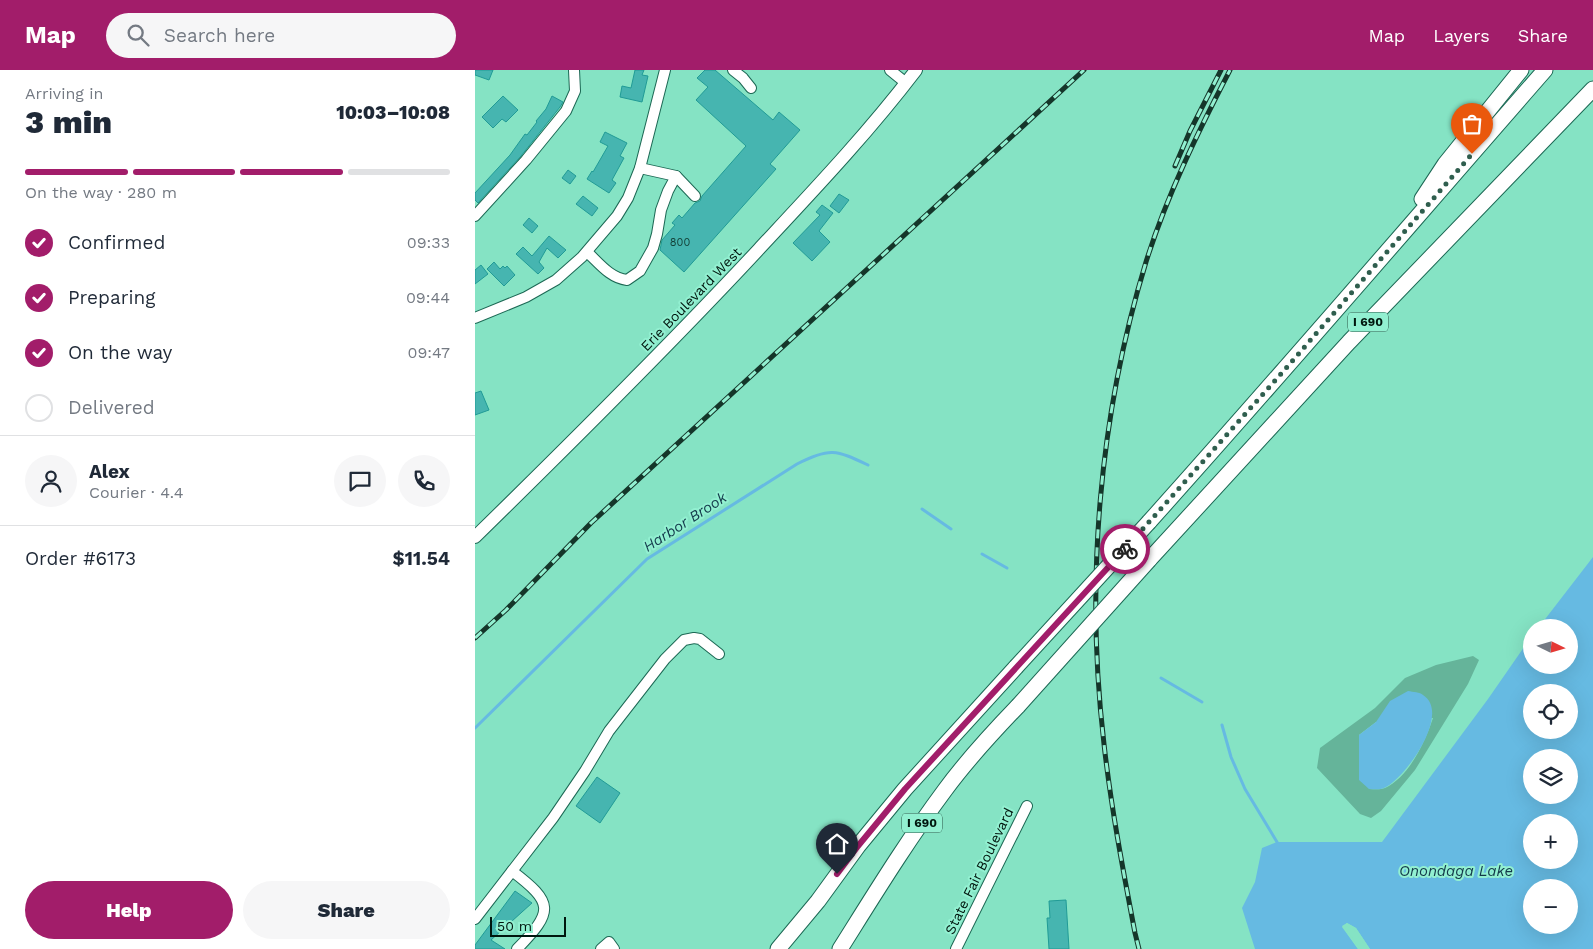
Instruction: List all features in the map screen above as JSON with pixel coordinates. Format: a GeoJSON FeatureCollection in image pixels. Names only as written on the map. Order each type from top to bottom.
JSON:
{"type":"FeatureCollection","features":[{"type":"Feature","properties":{"kind":"highway"},"geometry":{"type":"LineString","coordinates":[[1386,252],[1445,164],[1521,70]]}},
{"type":"Feature","properties":{"kind":"highway","name":"I 690"},"geometry":{"type":"LineString","coordinates":[[787,949],[818,900],[858,846],[905,789],[1149,522],[1288,366],[1545,70]]}},
{"type":"Feature","properties":{"kind":"highway","name":"I 690"},"geometry":{"type":"LineString","coordinates":[[839,949],[945,789],[983,743],[1349,342],[1593,89]]}},
{"type":"Feature","properties":{"kind":"highway"},"geometry":{"type":"LineString","coordinates":[[852,949],[897,859]]}},
{"type":"Feature","properties":{"kind":"highway"},"geometry":{"type":"LineString","coordinates":[[778,949],[818,900]]}},
{"type":"Feature","properties":{"kind":"main road","name":"Erie Boulevard West"},"geometry":{"type":"LineString","coordinates":[[475,538],[713,299],[825,179],[916,70]]}},
{"type":"Feature","properties":{"kind":"street"},"geometry":{"type":"LineString","coordinates":[[475,216],[526,160],[566,111],[575,91],[573,70]]}},
{"type":"Feature","properties":{"kind":"street"},"geometry":{"type":"LineString","coordinates":[[475,318],[526,297],[562,274],[587,252],[617,216],[628,198],[640,168],[665,70]]}},
{"type":"Feature","properties":{"kind":"street"},"geometry":{"type":"LineString","coordinates":[[733,70],[751,88]]}},
{"type":"Feature","properties":{"kind":"street"},"geometry":{"type":"LineString","coordinates":[[889,70],[906,83]]}},
{"type":"Feature","properties":{"kind":"street"},"geometry":{"type":"LineString","coordinates":[[640,168],[676,176],[695,196]]}},
{"type":"Feature","properties":{"kind":"street"},"geometry":{"type":"LineString","coordinates":[[587,252],[609,273],[620,280],[627,280],[640,272],[653,248],[661,210],[676,176]]}},
{"type":"Feature","properties":{"kind":"street"},"geometry":{"type":"LineString","coordinates":[[475,918],[553,818],[609,731],[665,659],[684,640],[694,638],[701,639],[719,654]]}},
{"type":"Feature","properties":{"kind":"street","name":"State Fair Boulevard"},"geometry":{"type":"LineString","coordinates":[[956,949],[1027,806]]}},
{"type":"Feature","properties":{"kind":"street"},"geometry":{"type":"LineString","coordinates":[[512,871],[532,887],[539,895],[545,908],[543,919],[536,930],[517,949]]}},
{"type":"Feature","properties":{"kind":"street"},"geometry":{"type":"LineString","coordinates":[[601,949],[609,942],[614,949]]}},
{"type":"Feature","properties":{"kind":"green space"},"geometry":{"type":"Polygon","coordinates":[[[1473,656],[1479,660],[1468,684],[1415,770],[1381,811],[1371,818],[1360,814],[1317,768],[1320,748],[1375,708],[1405,678],[1436,665],[1473,656]],[[1433,718],[1376,722],[1359,735],[1360,752],[1369,789],[1385,788],[1401,776],[1421,748],[1433,718]]]}},
{"type":"Feature","properties":{"kind":"water","name":"Onondaga Lake"},"geometry":{"type":"Polygon","coordinates":[[[1593,557],[1593,949],[1370,949],[1356,928],[1347,923],[1342,927],[1358,949],[1255,949],[1242,908],[1255,882],[1262,848],[1277,842],[1382,842],[1523,649],[1523,674],[1578,674],[1578,619],[1545,619],[1593,557]]]}},
{"type":"Feature","properties":{"kind":"water"},"geometry":{"type":"Polygon","coordinates":[[[1408,691],[1422,694],[1431,704],[1432,716],[1429,730],[1413,759],[1393,782],[1384,788],[1369,789],[1359,780],[1359,735],[1376,722],[1390,701],[1408,691]]]}},
{"type":"Feature","properties":{"kind":"pier"},"geometry":{"type":"Polygon","coordinates":[[[1347,923],[1356,928],[1370,949],[1367,949],[1354,930],[1347,926],[1345,927],[1360,949],[1358,949],[1342,926],[1347,923]]]}},
{"type":"Feature","properties":{"kind":"building"},"geometry":{"type":"Polygon","coordinates":[[[475,70],[493,70],[489,80],[475,75],[475,70]]]}},
{"type":"Feature","properties":{"kind":"building"},"geometry":{"type":"Polygon","coordinates":[[[635,70],[644,70],[642,75],[648,76],[642,102],[620,97],[622,86],[631,88],[635,70]]]}},
{"type":"Feature","properties":{"kind":"building"},"geometry":{"type":"Polygon","coordinates":[[[705,70],[715,70],[773,120],[779,112],[800,130],[770,164],[776,169],[684,272],[660,250],[662,240],[675,225],[672,223],[679,215],[682,218],[695,203],[700,201],[702,196],[746,146],[696,100],[708,87],[697,78],[705,70]]]}},
{"type":"Feature","properties":{"kind":"building"},"geometry":{"type":"Polygon","coordinates":[[[503,96],[518,110],[506,122],[502,119],[493,128],[482,117],[503,96]]]}},
{"type":"Feature","properties":{"kind":"building"},"geometry":{"type":"Polygon","coordinates":[[[552,96],[563,102],[560,107],[521,156],[478,203],[475,200],[475,193],[510,155],[525,134],[527,135],[546,109],[552,96]]]}},
{"type":"Feature","properties":{"kind":"building"},"geometry":{"type":"Polygon","coordinates":[[[605,132],[627,143],[620,156],[624,158],[612,180],[616,183],[609,193],[587,179],[608,146],[600,142],[605,132]]]}},
{"type":"Feature","properties":{"kind":"building"},"geometry":{"type":"Polygon","coordinates":[[[568,170],[576,176],[570,184],[562,178],[568,170]]]}},
{"type":"Feature","properties":{"kind":"building"},"geometry":{"type":"Polygon","coordinates":[[[839,194],[849,200],[839,213],[830,206],[839,194]]]}},
{"type":"Feature","properties":{"kind":"building"},"geometry":{"type":"Polygon","coordinates":[[[583,196],[598,208],[592,216],[576,204],[583,196]]]}},
{"type":"Feature","properties":{"kind":"building"},"geometry":{"type":"Polygon","coordinates":[[[822,205],[833,213],[819,231],[830,242],[812,261],[793,243],[820,215],[816,212],[822,205]]]}},
{"type":"Feature","properties":{"kind":"building"},"geometry":{"type":"Polygon","coordinates":[[[529,218],[538,226],[532,233],[523,225],[529,218]]]}},
{"type":"Feature","properties":{"kind":"building"},"geometry":{"type":"Polygon","coordinates":[[[549,236],[566,250],[558,258],[547,248],[539,262],[544,268],[538,274],[516,254],[523,247],[532,256],[549,236]]]}},
{"type":"Feature","properties":{"kind":"building"},"geometry":{"type":"Polygon","coordinates":[[[494,262],[500,269],[503,266],[505,268],[507,266],[515,275],[504,286],[487,269],[494,262]]]}},
{"type":"Feature","properties":{"kind":"building"},"geometry":{"type":"Polygon","coordinates":[[[481,265],[488,274],[475,284],[475,270],[481,265]]]}},
{"type":"Feature","properties":{"kind":"building"},"geometry":{"type":"Polygon","coordinates":[[[481,391],[489,410],[475,415],[475,393],[481,391]]]}},
{"type":"Feature","properties":{"kind":"building"},"geometry":{"type":"Polygon","coordinates":[[[597,777],[620,793],[600,823],[576,806],[597,777]]]}},
{"type":"Feature","properties":{"kind":"building"},"geometry":{"type":"Polygon","coordinates":[[[515,891],[532,903],[491,940],[505,949],[475,949],[475,945],[515,891]]]}},
{"type":"Feature","properties":{"kind":"building"},"geometry":{"type":"Polygon","coordinates":[[[1066,900],[1069,949],[1049,949],[1047,918],[1050,918],[1049,901],[1066,900]]]}},
{"type":"Feature","properties":{"kind":"waterway","name":"Harbor Brook"},"geometry":{"type":"LineString","coordinates":[[475,728],[647,559],[797,464],[808,459],[833,452],[868,465]]}},
{"type":"Feature","properties":{"kind":"waterway","name":"Harbor Brook"},"geometry":{"type":"LineString","coordinates":[[922,509],[951,529]]}},
{"type":"Feature","properties":{"kind":"waterway","name":"Harbor Brook"},"geometry":{"type":"LineString","coordinates":[[982,554],[1007,568]]}},
{"type":"Feature","properties":{"kind":"waterway","name":"Harbor Brook"},"geometry":{"type":"LineString","coordinates":[[1161,678],[1202,702]]}},
{"type":"Feature","properties":{"kind":"waterway","name":"Harbor Brook"},"geometry":{"type":"LineString","coordinates":[[1222,725],[1231,757],[1245,789],[1277,842]]}},
{"type":"Feature","properties":{"kind":"railway"},"geometry":{"type":"LineString","coordinates":[[475,638],[506,610],[591,523],[1084,70]]}},
{"type":"Feature","properties":{"kind":"railway"},"geometry":{"type":"LineString","coordinates":[[1175,166],[1190,131],[1221,70]]}},
{"type":"Feature","properties":{"kind":"railway"},"geometry":{"type":"LineString","coordinates":[[1139,949],[1110,791],[1098,683],[1096,622],[1100,500],[1117,380],[1130,320],[1146,262],[1163,212],[1206,117],[1230,70]]}},
{"type":"Feature","properties":{"kind":"way so far"},"geometry":{"type":"LineString","coordinates":[[1125,549],[1288,366],[1472,154]]}},
{"type":"Feature","properties":{"kind":"route"},"geometry":{"type":"LineString","coordinates":[[837,874],[905,789],[1125,549]]}}]}
